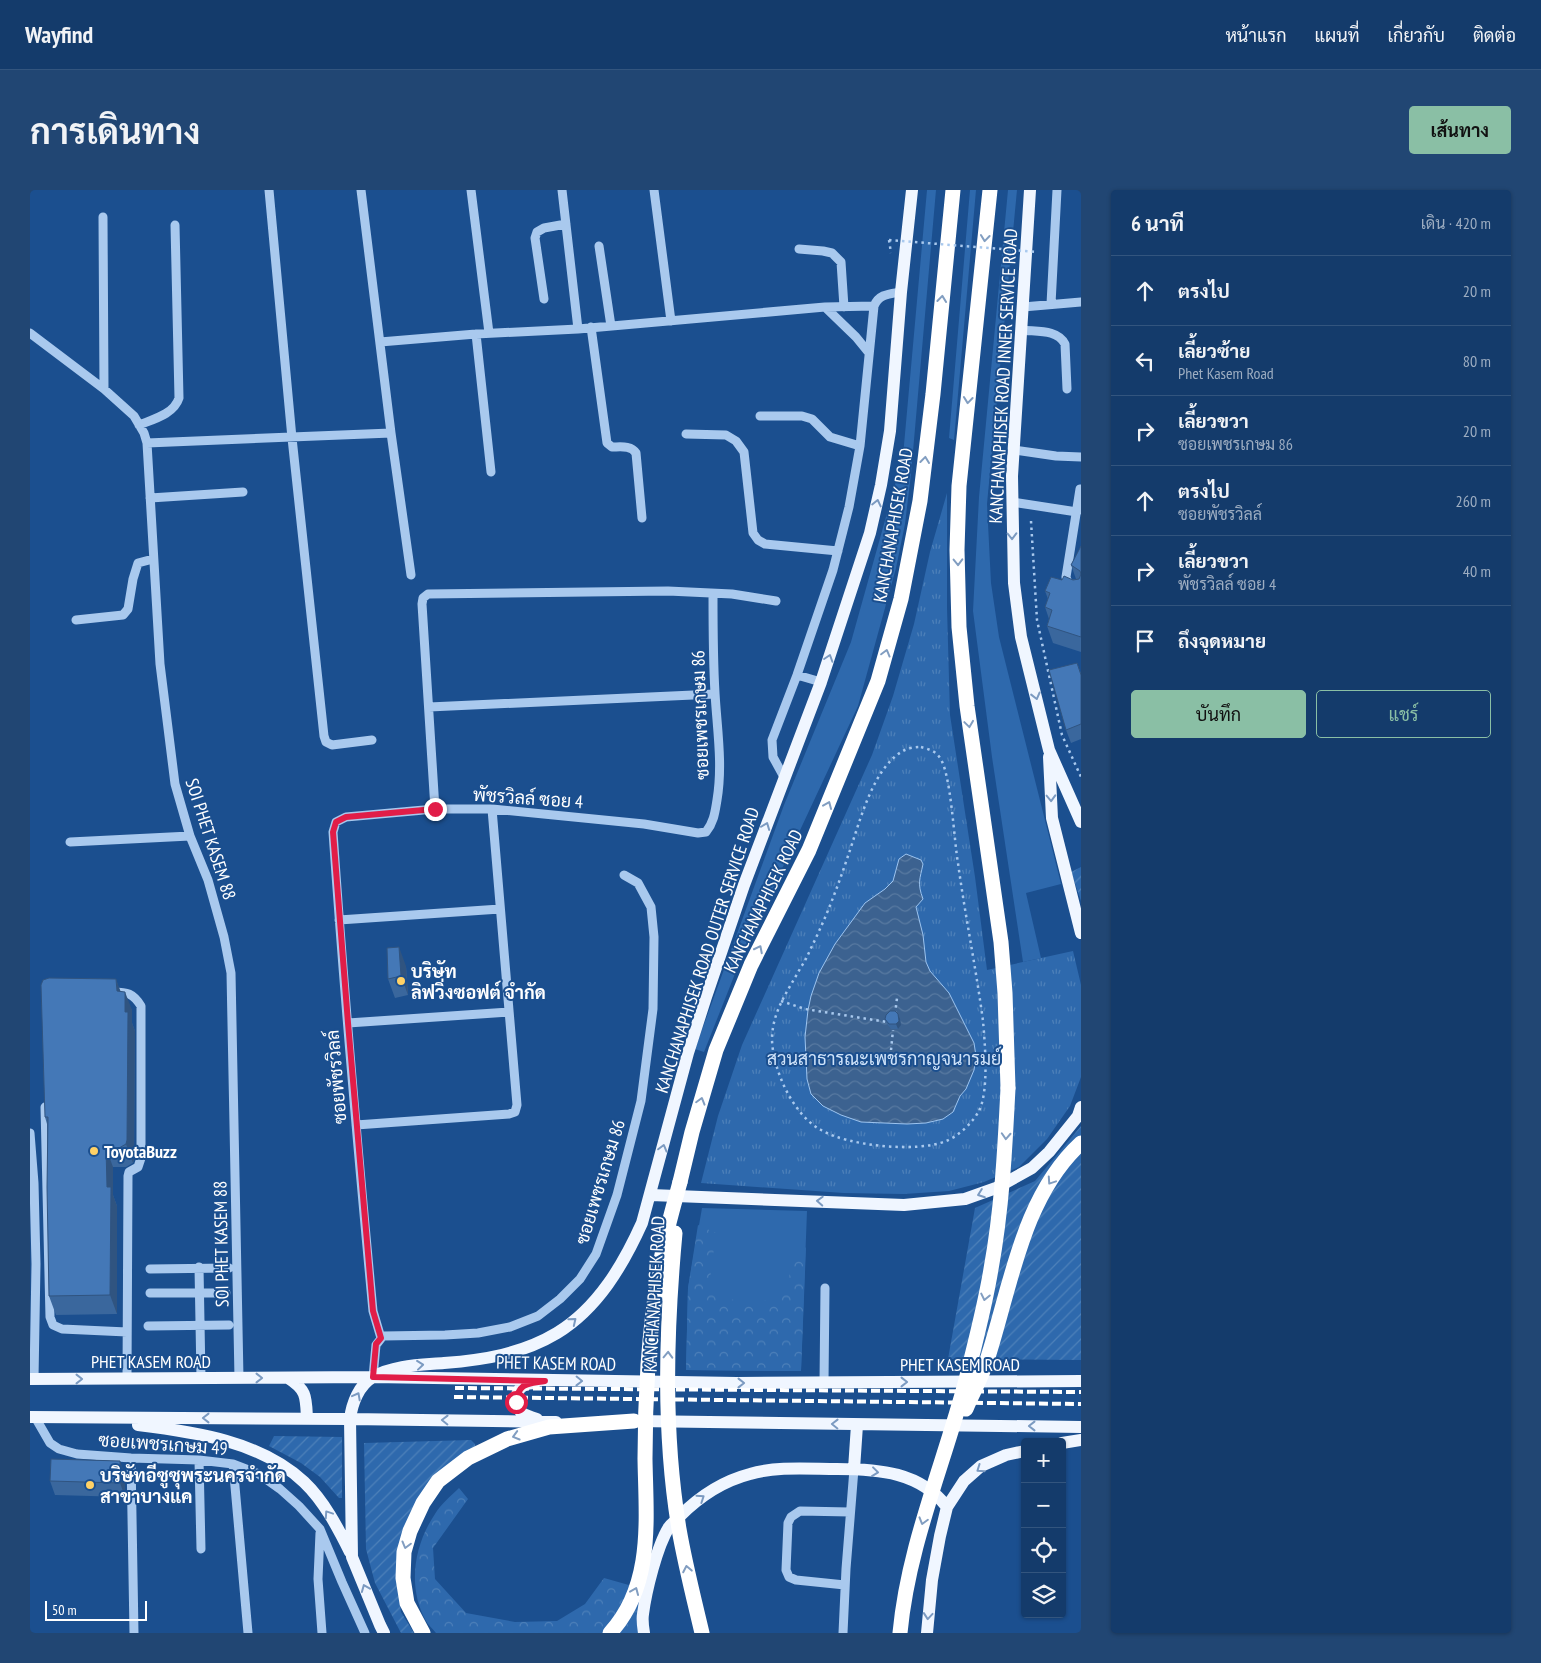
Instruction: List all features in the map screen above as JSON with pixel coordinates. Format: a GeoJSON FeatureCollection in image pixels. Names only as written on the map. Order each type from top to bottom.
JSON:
{"type":"FeatureCollection","features":[{"type":"Feature","properties":{"kind":"highway","name":"KANCHANAPHISEK ROAD"},"geometry":{"type":"LineString","coordinates":[[702,1633],[679,1528],[672,1468],[667,1368],[670,1299],[680,1182],[692,1132],[716,1050],[751,965],[809,850],[878,681],[901,599],[920,501],[954,190]]}},
{"type":"Feature","properties":{"kind":"highway"},"geometry":{"type":"LineString","coordinates":[[900,1633],[908,1584],[935,1480],[954,1423],[979,1327],[991,1268],[1006,1144],[1008,1088],[1005,993],[993,880],[967,706],[959,627],[957,550],[959,486],[990,190]]}},
{"type":"Feature","properties":{"kind":"highway"},"geometry":{"type":"LineString","coordinates":[[935,1480],[988,1359],[1032,1214],[1045,1189],[1061,1165],[1081,1143]]}},
{"type":"Feature","properties":{"kind":"highway"},"geometry":{"type":"LineString","coordinates":[[610,1633],[620,1622],[637,1587],[645,1551],[648,1366],[654,1306],[665,1240],[680,1182]]}},
{"type":"Feature","properties":{"kind":"highway"},"geometry":{"type":"LineString","coordinates":[[422,1631],[407,1603],[403,1578],[404,1552],[410,1531],[423,1503],[438,1481],[468,1458],[507,1439],[549,1427],[634,1421]]}},
{"type":"Feature","properties":{"kind":"main road","name":"KANCHANAPHISEK ROAD OUTER SERVICE ROAD"},"geometry":{"type":"LineString","coordinates":[[384,1633],[352,1557],[350,1419],[354,1400],[363,1386],[373,1377],[394,1369],[508,1354],[527,1348],[557,1333],[592,1304],[607,1285],[630,1249],[642,1223],[686,1061],[706,997],[744,885],[821,682],[870,533],[881,485],[890,431],[901,292],[912,190]]}},
{"type":"Feature","properties":{"kind":"main road","name":"KANCHANAPHISEK ROAD INNER SERVICE ROAD"},"geometry":{"type":"LineString","coordinates":[[1030,190],[1014,450],[1012,502],[1014,584],[1021,638],[1049,750],[1081,822]]}},
{"type":"Feature","properties":{"kind":"main road"},"geometry":{"type":"LineString","coordinates":[[1049,750],[1052,818],[1081,933]]}},
{"type":"Feature","properties":{"kind":"main road"},"geometry":{"type":"LineString","coordinates":[[651,1195],[904,1205],[965,1200],[996,1188],[1032,1168],[1050,1152],[1078,1116],[1081,1107]]}},
{"type":"Feature","properties":{"kind":"main road","name":"PHET KASEM ROAD"},"geometry":{"type":"LineString","coordinates":[[32,1378],[373,1377],[737,1383],[1081,1381]]}},
{"type":"Feature","properties":{"kind":"main road"},"geometry":{"type":"LineString","coordinates":[[288,1378],[298,1384],[304,1391],[307,1419]]}},
{"type":"Feature","properties":{"kind":"main road"},"geometry":{"type":"LineString","coordinates":[[545,1381],[524,1385],[517,1393],[516,1402],[522,1414],[546,1422]]}},
{"type":"Feature","properties":{"kind":"main road"},"geometry":{"type":"LineString","coordinates":[[32,1417],[546,1422],[634,1421],[1081,1427]]}},
{"type":"Feature","properties":{"kind":"main road"},"geometry":{"type":"LineString","coordinates":[[89,1418],[148,1426],[223,1440],[245,1446],[277,1462],[304,1482],[323,1506],[336,1525],[352,1557]]}},
{"type":"Feature","properties":{"kind":"main road"},"geometry":{"type":"LineString","coordinates":[[854,1469],[857,1425]]}},
{"type":"Feature","properties":{"kind":"main road"},"geometry":{"type":"LineString","coordinates":[[1066,1442],[1081,1440]]}},
{"type":"Feature","properties":{"kind":"main road"},"geometry":{"type":"LineString","coordinates":[[927,1633],[932,1580],[947,1507],[964,1481],[981,1466],[1006,1455],[1021,1452]]}},
{"type":"Feature","properties":{"kind":"main road"},"geometry":{"type":"LineString","coordinates":[[644,1633],[643,1615],[658,1552],[670,1527],[694,1503],[720,1485],[752,1473],[791,1469],[854,1469],[898,1474],[922,1484],[939,1497],[947,1507]]}},
{"type":"Feature","properties":{"kind":"street"},"geometry":{"type":"LineString","coordinates":[[269,190],[292,438],[324,736],[326,742],[332,745],[372,740]]}},
{"type":"Feature","properties":{"kind":"street"},"geometry":{"type":"LineString","coordinates":[[361,190],[391,433],[412,575]]}},
{"type":"Feature","properties":{"kind":"street"},"geometry":{"type":"LineString","coordinates":[[470,190],[489,333]]}},
{"type":"Feature","properties":{"kind":"street"},"geometry":{"type":"LineString","coordinates":[[562,190],[578,329]]}},
{"type":"Feature","properties":{"kind":"street"},"geometry":{"type":"LineString","coordinates":[[654,190],[670,321]]}},
{"type":"Feature","properties":{"kind":"street"},"geometry":{"type":"LineString","coordinates":[[1051,304],[1057,190]]}},
{"type":"Feature","properties":{"kind":"street"},"geometry":{"type":"LineString","coordinates":[[103,217],[104,389]]}},
{"type":"Feature","properties":{"kind":"street"},"geometry":{"type":"LineString","coordinates":[[544,299],[536,238],[537,232],[544,228],[566,224]]}},
{"type":"Feature","properties":{"kind":"street"},"geometry":{"type":"LineString","coordinates":[[139,425],[165,414],[177,406],[179,398],[175,225]]}},
{"type":"Feature","properties":{"kind":"street"},"geometry":{"type":"LineString","coordinates":[[600,246],[611,326]]}},
{"type":"Feature","properties":{"kind":"street"},"geometry":{"type":"LineString","coordinates":[[799,248],[832,253],[841,262],[844,307]]}},
{"type":"Feature","properties":{"kind":"street"},"geometry":{"type":"LineString","coordinates":[[784,777],[773,758],[772,740],[797,675],[833,570],[849,507],[860,446],[874,306],[880,296],[901,292]]}},
{"type":"Feature","properties":{"kind":"street"},"geometry":{"type":"LineString","coordinates":[[1023,307],[1081,302]]}},
{"type":"Feature","properties":{"kind":"street"},"geometry":{"type":"LineString","coordinates":[[380,342],[489,333],[578,329],[825,307],[874,306]]}},
{"type":"Feature","properties":{"kind":"street"},"geometry":{"type":"LineString","coordinates":[[825,307],[856,337],[869,353]]}},
{"type":"Feature","properties":{"kind":"street"},"geometry":{"type":"LineString","coordinates":[[592,327],[606,443],[612,447],[631,448],[636,453],[642,518]]}},
{"type":"Feature","properties":{"kind":"street"},"geometry":{"type":"LineString","coordinates":[[1021,330],[1055,334],[1062,338],[1065,344],[1067,389]]}},
{"type":"Feature","properties":{"kind":"street"},"geometry":{"type":"LineString","coordinates":[[476,334],[491,472]]}},
{"type":"Feature","properties":{"kind":"street"},"geometry":{"type":"LineString","coordinates":[[30,346],[32,335]]}},
{"type":"Feature","properties":{"kind":"street","name":"SOI PHET KASEM 88"},"geometry":{"type":"LineString","coordinates":[[32,335],[104,389],[134,416],[147,443],[160,664],[169,743],[179,801],[190,836],[208,880],[232,973],[239,1378]]}},
{"type":"Feature","properties":{"kind":"street"},"geometry":{"type":"LineString","coordinates":[[760,416],[802,416],[812,419],[830,437],[860,446]]}},
{"type":"Feature","properties":{"kind":"street"},"geometry":{"type":"LineString","coordinates":[[147,443],[391,433]]}},
{"type":"Feature","properties":{"kind":"street"},"geometry":{"type":"LineString","coordinates":[[686,434],[726,435],[736,441],[744,452],[754,533],[758,540],[764,544],[838,551]]}},
{"type":"Feature","properties":{"kind":"street"},"geometry":{"type":"LineString","coordinates":[[1014,450],[1056,456],[1081,457]]}},
{"type":"Feature","properties":{"kind":"street"},"geometry":{"type":"LineString","coordinates":[[1080,489],[1066,577],[1068,584],[1081,591]]}},
{"type":"Feature","properties":{"kind":"street"},"geometry":{"type":"LineString","coordinates":[[150,498],[243,492]]}},
{"type":"Feature","properties":{"kind":"street"},"geometry":{"type":"LineString","coordinates":[[1012,502],[1078,507]]}},
{"type":"Feature","properties":{"kind":"street"},"geometry":{"type":"LineString","coordinates":[[76,620],[123,615],[128,609],[138,562],[153,559]]}},
{"type":"Feature","properties":{"kind":"street"},"geometry":{"type":"LineString","coordinates":[[435,809],[422,604],[423,598],[428,594],[668,591],[732,594],[776,601]]}},
{"type":"Feature","properties":{"kind":"street","name":"ซอยเพชรเกษม 86"},"geometry":{"type":"LineString","coordinates":[[706,832],[711,826],[715,815],[721,762],[715,694],[713,594]]}},
{"type":"Feature","properties":{"kind":"street"},"geometry":{"type":"LineString","coordinates":[[797,675],[821,682]]}},
{"type":"Feature","properties":{"kind":"street"},"geometry":{"type":"LineString","coordinates":[[429,707],[715,694]]}},
{"type":"Feature","properties":{"kind":"street","name":"พัชรวิลล์ ซอย 4"},"geometry":{"type":"LineString","coordinates":[[346,817],[435,809],[492,809],[644,824],[698,833],[706,832]]}},
{"type":"Feature","properties":{"kind":"street"},"geometry":{"type":"LineString","coordinates":[[356,1125],[509,1114],[515,1112],[517,1105],[492,809]]}},
{"type":"Feature","properties":{"kind":"street","name":"ซอยพัชรวิลล์"},"geometry":{"type":"LineString","coordinates":[[346,817],[336,822],[333,832],[373,1311],[381,1338]]}},
{"type":"Feature","properties":{"kind":"street"},"geometry":{"type":"LineString","coordinates":[[70,842],[190,836]]}},
{"type":"Feature","properties":{"kind":"street","name":"ซอยเพชรเกษม 86"},"geometry":{"type":"LineString","coordinates":[[381,1338],[392,1335],[478,1333],[510,1327],[538,1316],[560,1299],[580,1279],[596,1254],[617,1195],[641,1101],[653,1009],[654,937],[651,907],[638,884],[624,875]]}},
{"type":"Feature","properties":{"kind":"street"},"geometry":{"type":"LineString","coordinates":[[339,920],[500,909]]}},
{"type":"Feature","properties":{"kind":"street"},"geometry":{"type":"LineString","coordinates":[[108,992],[126,992],[136,997],[141,1006],[141,1158],[138,1167],[129,1172],[128,1176],[127,1378]]}},
{"type":"Feature","properties":{"kind":"street"},"geometry":{"type":"LineString","coordinates":[[348,1023],[509,1012]]}},
{"type":"Feature","properties":{"kind":"street"},"geometry":{"type":"LineString","coordinates":[[45,1100],[50,1317],[53,1326],[62,1329],[127,1332]]}},
{"type":"Feature","properties":{"kind":"street"},"geometry":{"type":"LineString","coordinates":[[30,1133],[32,1224],[36,1264],[32,1378]]}},
{"type":"Feature","properties":{"kind":"street"},"geometry":{"type":"LineString","coordinates":[[199,1268],[201,1378]]}},
{"type":"Feature","properties":{"kind":"street"},"geometry":{"type":"LineString","coordinates":[[150,1269],[229,1268]]}},
{"type":"Feature","properties":{"kind":"street"},"geometry":{"type":"LineString","coordinates":[[824,1382],[825,1288]]}},
{"type":"Feature","properties":{"kind":"street"},"geometry":{"type":"LineString","coordinates":[[150,1293],[226,1293]]}},
{"type":"Feature","properties":{"kind":"street"},"geometry":{"type":"LineString","coordinates":[[148,1326],[229,1325]]}},
{"type":"Feature","properties":{"kind":"street"},"geometry":{"type":"LineString","coordinates":[[373,1377],[376,1344],[381,1338]]}},
{"type":"Feature","properties":{"kind":"street","name":"ซอยเพชรเกษม 49"},"geometry":{"type":"LineString","coordinates":[[32,1417],[50,1443],[59,1449],[77,1454],[199,1460],[233,1464],[259,1474],[299,1506],[320,1530],[365,1633]]}},
{"type":"Feature","properties":{"kind":"street"},"geometry":{"type":"LineString","coordinates":[[131,1458],[134,1633]]}},
{"type":"Feature","properties":{"kind":"street"},"geometry":{"type":"LineString","coordinates":[[199,1460],[201,1548]]}},
{"type":"Feature","properties":{"kind":"street"},"geometry":{"type":"LineString","coordinates":[[233,1464],[248,1633]]}},
{"type":"Feature","properties":{"kind":"street"},"geometry":{"type":"LineString","coordinates":[[843,1633],[854,1469]]}},
{"type":"Feature","properties":{"kind":"street"},"geometry":{"type":"LineString","coordinates":[[845,1585],[796,1580],[789,1577],[786,1570],[788,1523],[791,1517],[800,1511],[850,1512]]}},
{"type":"Feature","properties":{"kind":"street"},"geometry":{"type":"LineString","coordinates":[[320,1530],[318,1579],[322,1633]]}},
{"type":"Feature","properties":{"kind":"path"},"geometry":{"type":"LineString","coordinates":[[891,254],[889,240],[1038,252]]}},
{"type":"Feature","properties":{"kind":"path"},"geometry":{"type":"LineString","coordinates":[[1031,521],[1037,620],[1062,735],[1081,777]]}},
{"type":"Feature","properties":{"kind":"path"},"geometry":{"type":"LineString","coordinates":[[921,747],[931,749],[940,757],[945,767],[948,781],[959,871],[983,1021],[985,1042],[984,1094],[979,1110],[962,1131],[947,1141],[926,1147],[866,1144],[840,1138],[820,1130],[796,1107],[778,1068],[772,1040],[776,1014],[781,1001],[802,967],[834,896],[874,783],[884,768],[902,751],[921,747]]}},
{"type":"Feature","properties":{"kind":"path"},"geometry":{"type":"LineString","coordinates":[[895,1016],[897,998]]}},
{"type":"Feature","properties":{"kind":"path"},"geometry":{"type":"LineString","coordinates":[[781,1001],[805,1009],[887,1022]]}},
{"type":"Feature","properties":{"kind":"path"},"geometry":{"type":"LineString","coordinates":[[891,1050],[893,1030]]}},
{"type":"Feature","properties":{"kind":"green space"},"geometry":{"type":"Polygon","coordinates":[[[927,190],[936,190],[911,474],[905,524],[896,568],[858,706],[746,946],[704,1052],[695,1049],[784,805],[851,642],[903,456],[927,190]]]}},
{"type":"Feature","properties":{"kind":"green space"},"geometry":{"type":"Polygon","coordinates":[[[970,190],[976,190],[954,440],[949,438],[970,190]]]}},
{"type":"Feature","properties":{"kind":"green space"},"geometry":{"type":"Polygon","coordinates":[[[1008,190],[1017,190],[987,504],[991,583],[999,637],[1061,884],[1026,893],[1041,958],[1023,962],[992,757],[973,611],[979,497],[1008,190]]]}},
{"type":"Feature","properties":{"kind":"green space","name":"สวนสาธารณะเพชรกาญจนารมย์"},"geometry":{"type":"Polygon","coordinates":[[[947,493],[947,608],[950,715],[987,970],[1073,951],[1081,985],[1081,1077],[1070,1106],[1047,1139],[1019,1167],[984,1182],[949,1191],[904,1194],[844,1193],[701,1183],[718,1116],[742,1045],[872,755],[893,696],[914,624],[930,552],[947,493]]]}},
{"type":"Feature","properties":{"kind":"green space"},"geometry":{"type":"Polygon","coordinates":[[[1081,867],[1081,901],[1071,872],[1081,867]]]}},
{"type":"Feature","properties":{"kind":"green space"},"geometry":{"type":"Polygon","coordinates":[[[1081,1126],[1081,1360],[948,1359],[975,1208],[1035,1181],[1081,1126]]]}},
{"type":"Feature","properties":{"kind":"green space"},"geometry":{"type":"Polygon","coordinates":[[[702,1208],[807,1211],[801,1371],[686,1370],[688,1288],[702,1208]]]}},
{"type":"Feature","properties":{"kind":"green space"},"geometry":{"type":"Polygon","coordinates":[[[698,1225],[716,1233],[710,1279],[718,1296],[750,1304],[772,1299],[789,1279],[791,1263],[806,1247],[801,1371],[686,1370],[688,1288],[698,1225]]]}},
{"type":"Feature","properties":{"kind":"green space"},"geometry":{"type":"Polygon","coordinates":[[[274,1436],[342,1437],[342,1498],[339,1498],[320,1477],[301,1463],[269,1446],[274,1436]]]}},
{"type":"Feature","properties":{"kind":"green space"},"geometry":{"type":"Polygon","coordinates":[[[471,1440],[475,1444],[476,1450],[439,1476],[396,1574],[401,1612],[414,1633],[401,1633],[375,1583],[366,1549],[364,1443],[471,1440]]]}},
{"type":"Feature","properties":{"kind":"green space"},"geometry":{"type":"Polygon","coordinates":[[[459,1488],[468,1499],[433,1548],[435,1579],[466,1613],[515,1622],[557,1621],[585,1604],[604,1578],[643,1589],[639,1633],[436,1633],[427,1622],[416,1594],[415,1580],[418,1553],[422,1539],[435,1514],[459,1488]]]}},
{"type":"Feature","properties":{"kind":"water"},"geometry":{"type":"Polygon","coordinates":[[[906,854],[921,860],[923,864],[920,885],[923,899],[916,907],[923,935],[926,962],[930,971],[949,993],[974,1043],[976,1056],[974,1070],[953,1112],[943,1119],[926,1123],[907,1124],[861,1122],[823,1106],[811,1094],[807,1079],[805,1037],[808,1010],[819,973],[835,944],[865,903],[893,881],[899,859],[906,854]]]}},
{"type":"Feature","properties":{"kind":"building"},"geometry":{"type":"Polygon","coordinates":[[[1081,546],[1081,574],[1080,571],[1071,565],[1081,546]]]}},
{"type":"Feature","properties":{"kind":"building"},"geometry":{"type":"Polygon","coordinates":[[[1081,574],[1081,637],[1047,626],[1052,610],[1045,607],[1050,593],[1045,591],[1051,577],[1062,580],[1064,576],[1073,580],[1079,579],[1081,574]]]}},
{"type":"Feature","properties":{"kind":"building"},"geometry":{"type":"Polygon","coordinates":[[[1077,663],[1081,675],[1081,724],[1066,730],[1049,670],[1077,663]]]}},
{"type":"Feature","properties":{"kind":"building"},"geometry":{"type":"Polygon","coordinates":[[[399,947],[401,976],[388,979],[387,948],[399,947]]]}},
{"type":"Feature","properties":{"kind":"building","name":"ToyotaBuzz"},"geometry":{"type":"Polygon","coordinates":[[[49,978],[116,979],[117,991],[125,992],[125,1012],[128,1012],[127,1140],[126,1144],[119,1148],[106,1148],[107,1187],[111,1187],[110,1295],[49,1296],[48,1117],[45,1117],[41,985],[43,980],[49,978]]]}},
{"type":"Feature","properties":{"kind":"building"},"geometry":{"type":"Polygon","coordinates":[[[890,1011],[895,1011],[898,1014],[899,1021],[896,1024],[889,1024],[885,1019],[890,1011]]]}},
{"type":"Feature","properties":{"kind":"building"},"geometry":{"type":"Polygon","coordinates":[[[51,1459],[120,1461],[120,1483],[50,1481],[51,1459]]]}},
{"type":"Feature","properties":{"kind":"railway"},"geometry":{"type":"LineString","coordinates":[[455,1388],[1081,1392]]}},
{"type":"Feature","properties":{"kind":"railway"},"geometry":{"type":"LineString","coordinates":[[454,1397],[1081,1404]]}},
{"type":"Feature","properties":{"kind":"place","name":"บริษัท ลิฟวิ่งซอฟต์ จำกัด"},"geometry":{"type":"Point","coordinates":[401,981]}},
{"type":"Feature","properties":{"kind":"place","name":"ToyotaBuzz"},"geometry":{"type":"Point","coordinates":[94,1151]}},
{"type":"Feature","properties":{"kind":"place","name":"บริษัทอีซูซุพระนครจำกัด สาขาบางแค"},"geometry":{"type":"Point","coordinates":[90,1485]}},
{"type":"Feature","properties":{"kind":"route"},"geometry":{"type":"LineString","coordinates":[[435,809],[346,817],[336,822],[333,832],[373,1311],[381,1338],[376,1344],[373,1377],[484,1378],[545,1381],[524,1385],[517,1393],[516,1402]]}}]}
